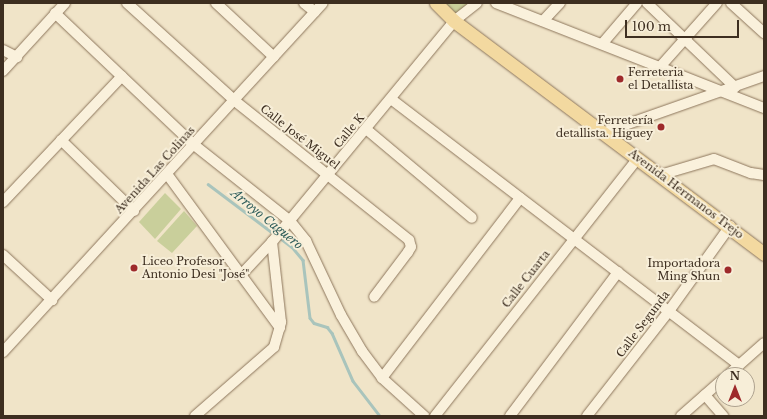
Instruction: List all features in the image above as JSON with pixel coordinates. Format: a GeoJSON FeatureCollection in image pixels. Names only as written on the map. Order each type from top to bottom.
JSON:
{"type":"FeatureCollection","features":[{"type":"Feature","properties":{"kind":"main road","name":"Avenida Hermanos Trejo"},"geometry":{"type":"LineString","coordinates":[[436,3],[454,21],[605,132],[660,175],[730,226],[764,254]]}},
{"type":"Feature","properties":{"kind":"street"},"geometry":{"type":"LineString","coordinates":[[3,71],[65,3]]}},
{"type":"Feature","properties":{"kind":"street","name":"Calle José Miguel"},"geometry":{"type":"LineString","coordinates":[[127,3],[235,101],[409,240],[411,247],[408,252],[374,297]]}},
{"type":"Feature","properties":{"kind":"street"},"geometry":{"type":"LineString","coordinates":[[216,3],[274,57]]}},
{"type":"Feature","properties":{"kind":"street"},"geometry":{"type":"LineString","coordinates":[[304,3],[314,12]]}},
{"type":"Feature","properties":{"kind":"street","name":"Avenida Las Colinas"},"geometry":{"type":"LineString","coordinates":[[3,352],[134,211],[193,144],[235,101],[323,3]]}},
{"type":"Feature","properties":{"kind":"street","name":"Calle K"},"geometry":{"type":"LineString","coordinates":[[241,275],[276,237],[454,21],[477,3]]}},
{"type":"Feature","properties":{"kind":"street"},"geometry":{"type":"LineString","coordinates":[[496,3],[764,108]]}},
{"type":"Feature","properties":{"kind":"street"},"geometry":{"type":"LineString","coordinates":[[543,21],[560,3]]}},
{"type":"Feature","properties":{"kind":"street"},"geometry":{"type":"LineString","coordinates":[[602,44],[637,3]]}},
{"type":"Feature","properties":{"kind":"street"},"geometry":{"type":"LineString","coordinates":[[647,3],[735,87]]}},
{"type":"Feature","properties":{"kind":"street"},"geometry":{"type":"LineString","coordinates":[[659,68],[717,3]]}},
{"type":"Feature","properties":{"kind":"street"},"geometry":{"type":"LineString","coordinates":[[732,3],[764,33]]}},
{"type":"Feature","properties":{"kind":"street"},"geometry":{"type":"LineString","coordinates":[[55,13],[193,144],[290,220],[306,241],[351,333],[382,378],[424,416]]}},
{"type":"Feature","properties":{"kind":"street"},"geometry":{"type":"LineString","coordinates":[[3,50],[17,57]]}},
{"type":"Feature","properties":{"kind":"street"},"geometry":{"type":"LineString","coordinates":[[3,202],[122,76]]}},
{"type":"Feature","properties":{"kind":"street"},"geometry":{"type":"LineString","coordinates":[[605,132],[764,76]]}},
{"type":"Feature","properties":{"kind":"street"},"geometry":{"type":"LineString","coordinates":[[391,99],[739,365],[764,343]]}},
{"type":"Feature","properties":{"kind":"street"},"geometry":{"type":"LineString","coordinates":[[366,129],[472,218]]}},
{"type":"Feature","properties":{"kind":"street"},"geometry":{"type":"LineString","coordinates":[[61,140],[134,211]]}},
{"type":"Feature","properties":{"kind":"street","name":"Calle Cuarta"},"geometry":{"type":"LineString","coordinates":[[435,416],[573,238],[638,158]]}},
{"type":"Feature","properties":{"kind":"street"},"geometry":{"type":"LineString","coordinates":[[660,175],[714,159],[751,173],[764,175]]}},
{"type":"Feature","properties":{"kind":"street"},"geometry":{"type":"LineString","coordinates":[[167,174],[280,328]]}},
{"type":"Feature","properties":{"kind":"street"},"geometry":{"type":"LineString","coordinates":[[382,378],[520,198]]}},
{"type":"Feature","properties":{"kind":"street","name":"Calle Segunda"},"geometry":{"type":"LineString","coordinates":[[587,416],[669,311],[730,226]]}},
{"type":"Feature","properties":{"kind":"street"},"geometry":{"type":"LineString","coordinates":[[195,416],[274,347],[280,328],[276,237]]}},
{"type":"Feature","properties":{"kind":"street"},"geometry":{"type":"LineString","coordinates":[[3,256],[52,300]]}},
{"type":"Feature","properties":{"kind":"street"},"geometry":{"type":"LineString","coordinates":[[510,416],[618,272]]}},
{"type":"Feature","properties":{"kind":"street"},"geometry":{"type":"LineString","coordinates":[[681,416],[715,386]]}},
{"type":"Feature","properties":{"kind":"street"},"geometry":{"type":"LineString","coordinates":[[705,395],[723,416]]}},
{"type":"Feature","properties":{"kind":"green space"},"geometry":{"type":"Polygon","coordinates":[[[436,3],[477,3],[454,21],[436,3]]]}},
{"type":"Feature","properties":{"kind":"green space"},"geometry":{"type":"Polygon","coordinates":[[[165,193],[181,209],[155,239],[139,222],[165,193]]]}},
{"type":"Feature","properties":{"kind":"green space"},"geometry":{"type":"Polygon","coordinates":[[[184,211],[197,226],[172,253],[157,241],[184,211]]]}},
{"type":"Feature","properties":{"kind":"waterway","name":"Arroyo Caguero"},"geometry":{"type":"LineString","coordinates":[[208,184],[274,234]]}},
{"type":"Feature","properties":{"kind":"waterway","name":"Arroyo Caguero"},"geometry":{"type":"LineString","coordinates":[[279,237],[292,247],[303,260],[310,318],[314,323],[327,327],[332,333],[353,381],[380,416]]}},
{"type":"Feature","properties":{"kind":"place","name":"Ferreteria el Detallista"},"geometry":{"type":"Point","coordinates":[620,79]}},
{"type":"Feature","properties":{"kind":"place","name":"Ferretería detallista. Higuey"},"geometry":{"type":"Point","coordinates":[661,127]}},
{"type":"Feature","properties":{"kind":"place","name":"Liceo Profesor Antonio Desi \"José\""},"geometry":{"type":"Point","coordinates":[134,268]}},
{"type":"Feature","properties":{"kind":"place","name":"Importadora Ming Shun"},"geometry":{"type":"Point","coordinates":[728,270]}}]}
